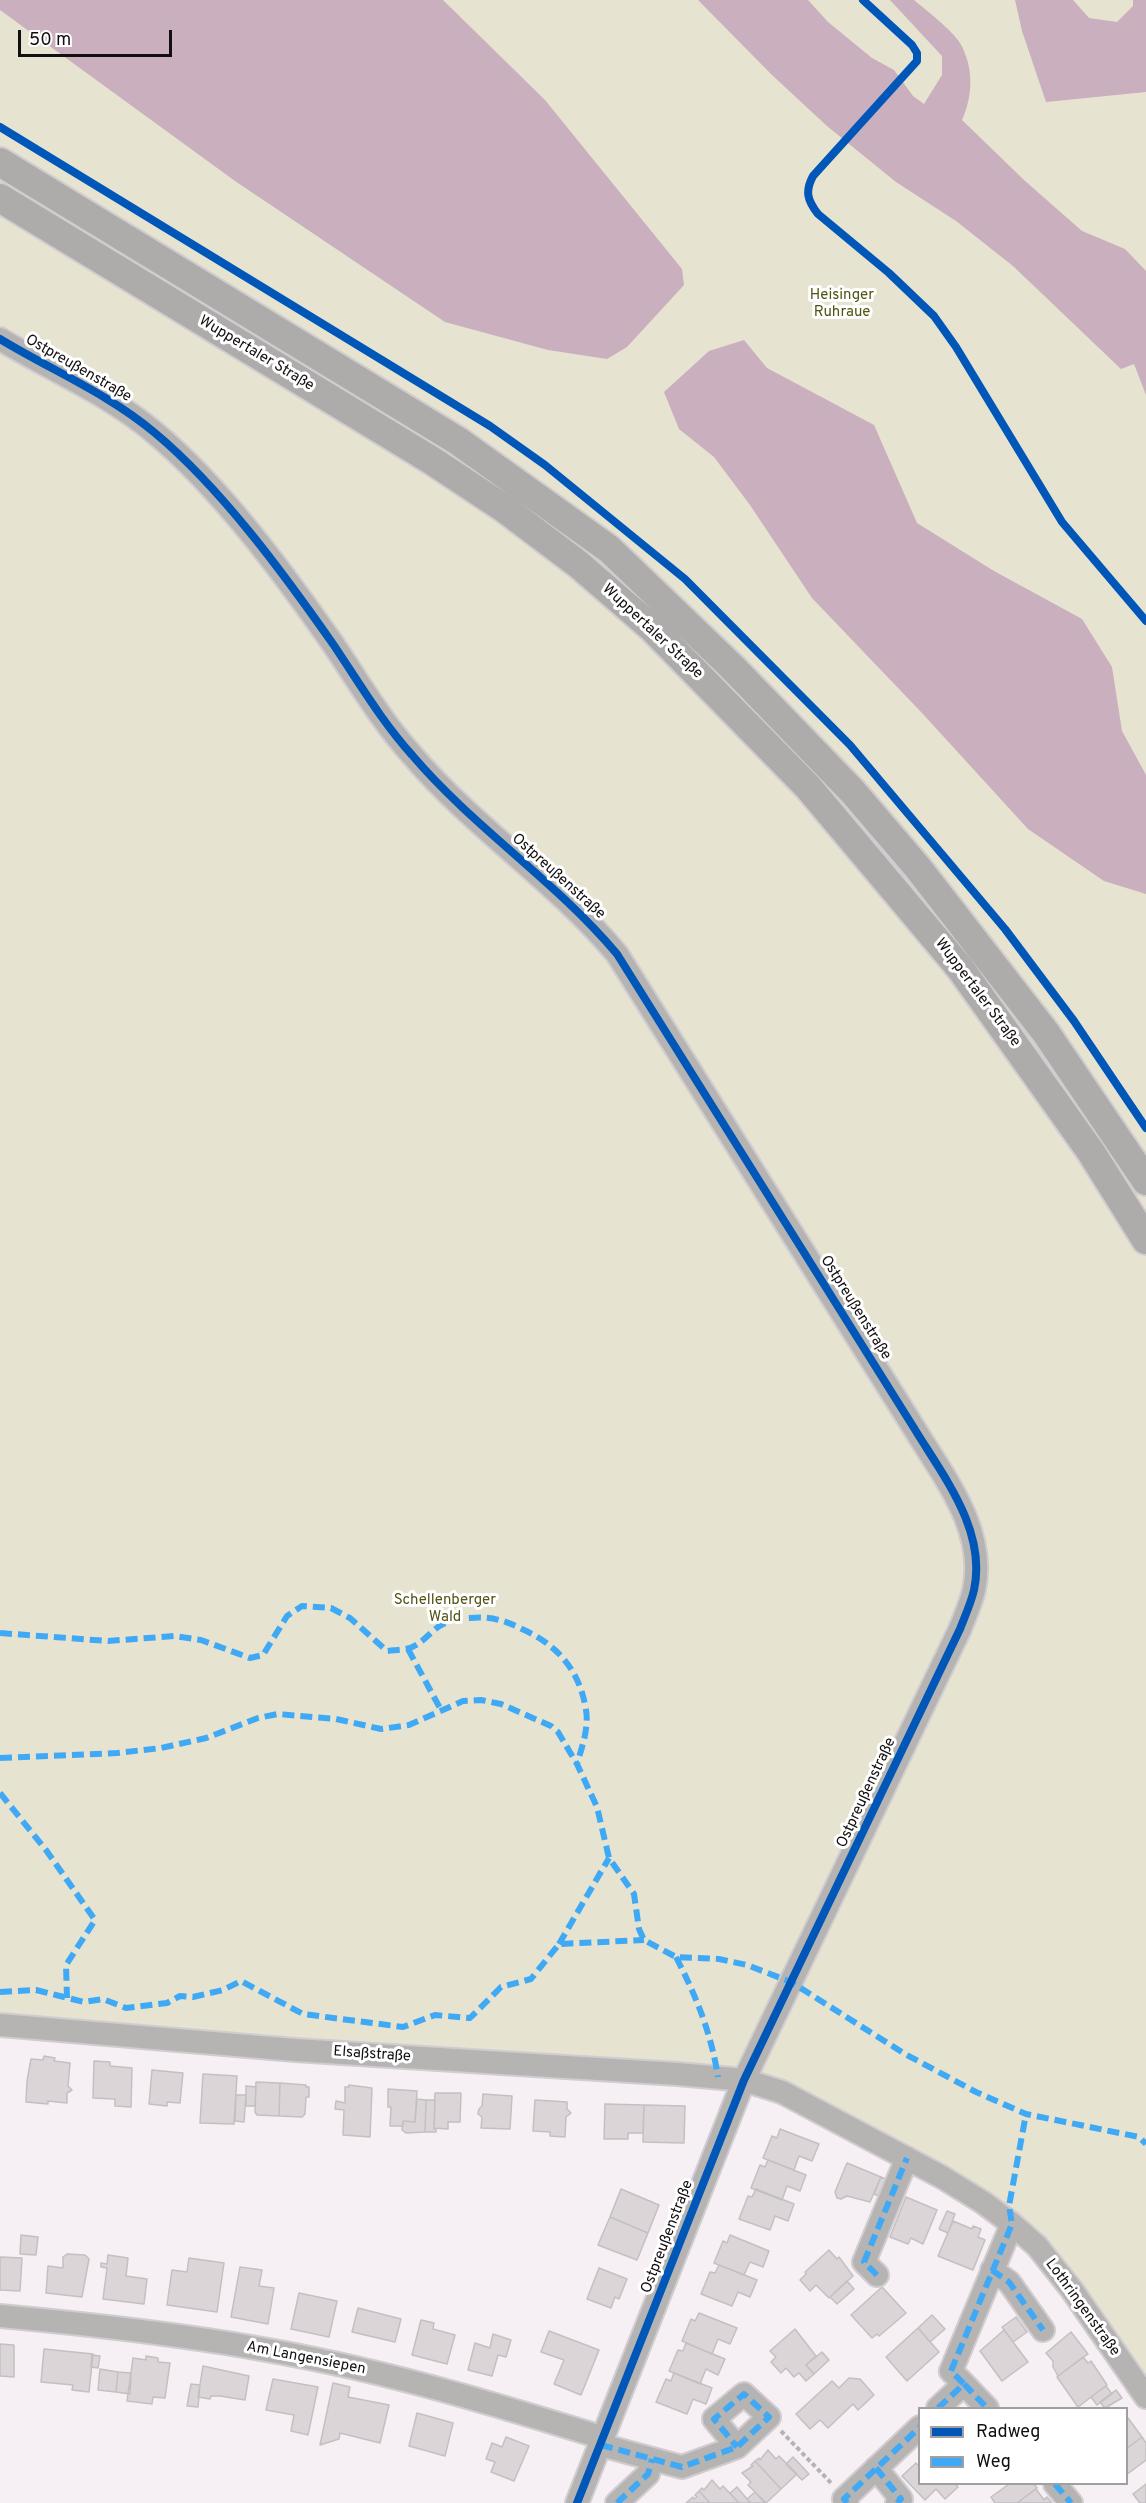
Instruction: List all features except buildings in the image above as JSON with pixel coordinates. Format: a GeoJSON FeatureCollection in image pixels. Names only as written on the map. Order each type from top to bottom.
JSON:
{"type":"FeatureCollection","features":[{"type":"Feature","properties":{"kind":"main road","name":"Wuppertaler Straße"},"geometry":{"type":"LineString","coordinates":[[0,162],[458,441],[609,549],[756,692],[853,792],[918,868],[1046,1033],[1146,1181]]}},
{"type":"Feature","properties":{"kind":"main road","name":"Wuppertaler Straße"},"geometry":{"type":"LineString","coordinates":[[0,198],[431,460],[505,509],[578,564],[652,628],[808,787],[960,968],[1091,1152],[1146,1240]]}},
{"type":"Feature","properties":{"kind":"street","name":"Ostpreußenstraße"},"geometry":{"type":"LineString","coordinates":[[0,339],[128,413],[154,432],[182,458],[225,505],[308,609],[410,754],[446,792],[573,905],[617,954],[957,1498],[966,1518],[974,1547],[976,1566],[974,1588],[960,1629],[744,2080],[577,2503]]}},
{"type":"Feature","properties":{"kind":"street","name":"Elsaßstraße"},"geometry":{"type":"LineString","coordinates":[[0,2025],[295,2050],[610,2068],[744,2080]]}},
{"type":"Feature","properties":{"kind":"street","name":"Lothringenstraße"},"geometry":{"type":"LineString","coordinates":[[744,2080],[782,2092],[809,2105],[984,2203],[1012,2224],[1037,2246],[1072,2290],[1146,2397]]}},
{"type":"Feature","properties":{"kind":"street"},"geometry":{"type":"LineString","coordinates":[[877,2276],[864,2262],[907,2158]]}},
{"type":"Feature","properties":{"kind":"street"},"geometry":{"type":"LineString","coordinates":[[985,2407],[951,2370],[1012,2224]]}},
{"type":"Feature","properties":{"kind":"street"},"geometry":{"type":"LineString","coordinates":[[992,2270],[1009,2282],[1043,2330]]}},
{"type":"Feature","properties":{"kind":"street","name":"Am Langensiepen"},"geometry":{"type":"LineString","coordinates":[[0,2316],[185,2337],[318,2360],[468,2396],[602,2442]]}},
{"type":"Feature","properties":{"kind":"street"},"geometry":{"type":"LineString","coordinates":[[940,2407],[964,2384]]}},
{"type":"Feature","properties":{"kind":"street"},"geometry":{"type":"LineString","coordinates":[[847,2503],[843,2499],[918,2429]]}},
{"type":"Feature","properties":{"kind":"street"},"geometry":{"type":"LineString","coordinates":[[602,2442],[682,2467],[737,2447]]}},
{"type":"Feature","properties":{"kind":"street"},"geometry":{"type":"LineString","coordinates":[[617,2503],[648,2474],[652,2459]]}},
{"type":"Feature","properties":{"kind":"street"},"geometry":{"type":"LineString","coordinates":[[876,2468],[901,2499],[897,2503]]}},
{"type":"Feature","properties":{"kind":"street"},"geometry":{"type":"LineString","coordinates":[[1056,2485],[1071,2503]]}},
{"type":"Feature","properties":{"kind":"path"},"geometry":{"type":"LineString","coordinates":[[782,2431],[817,2470]]}},
{"type":"Feature","properties":{"kind":"green space"},"geometry":{"type":"Polygon","coordinates":[[[0,0],[1146,0],[1146,2393],[1041,2246],[781,2088],[0,2021],[0,0]]]}},
{"type":"Feature","properties":{"kind":"shaded area"},"geometry":{"type":"Polygon","coordinates":[[[0,0],[443,0],[545,100],[682,269],[684,285],[627,347],[607,359],[548,350],[445,322],[235,181],[0,10],[0,0]]]}},
{"type":"Feature","properties":{"kind":"shaded area"},"geometry":{"type":"Polygon","coordinates":[[[698,0],[808,0],[828,22],[872,58],[894,70],[913,96],[924,104],[942,75],[942,56],[890,0],[914,0],[939,20],[960,43],[968,62],[970,91],[962,120],[1024,180],[1082,231],[1125,249],[1146,271],[1146,395],[1134,364],[1121,369],[1013,266],[956,221],[896,182],[827,126],[772,75],[698,0]]]}},
{"type":"Feature","properties":{"kind":"shaded area"},"geometry":{"type":"Polygon","coordinates":[[[1015,0],[1073,0],[1089,18],[1117,22],[1133,6],[1133,0],[1146,0],[1146,92],[1046,102],[1022,31],[1015,0]]]}},
{"type":"Feature","properties":{"kind":"shaded area"},"geometry":{"type":"Polygon","coordinates":[[[744,340],[767,368],[874,425],[917,523],[994,571],[1082,619],[1112,667],[1122,731],[1146,775],[1146,894],[1104,881],[1028,829],[922,713],[812,598],[750,505],[714,457],[679,429],[664,392],[709,351],[744,340]]]}},
{"type":"Feature","properties":{"kind":"marked path"},"geometry":{"type":"LineString","coordinates":[[0,1633],[108,1641],[174,1636],[201,1640],[250,1658],[263,1655],[287,1616],[302,1606],[331,1608],[350,1618],[387,1651],[410,1648],[420,1643],[443,1624],[453,1621],[477,1618],[497,1619],[535,1635],[556,1651],[573,1671],[583,1696],[587,1717],[577,1764]]}},
{"type":"Feature","properties":{"kind":"marked path"},"geometry":{"type":"LineString","coordinates":[[408,1649],[441,1710]]}},
{"type":"Feature","properties":{"kind":"marked path"},"geometry":{"type":"LineString","coordinates":[[0,1758],[117,1753],[161,1748],[206,1738],[258,1718],[278,1714],[336,1719],[381,1729],[409,1725],[463,1701],[481,1700],[501,1704],[551,1726],[558,1732],[577,1764],[597,1807],[609,1858],[634,1894],[639,1929],[644,1940],[676,1957],[719,1959],[747,1965],[791,1982],[905,2054],[976,2092],[1026,2114],[1139,2137],[1146,2144]]}},
{"type":"Feature","properties":{"kind":"marked path"},"geometry":{"type":"LineString","coordinates":[[0,1793],[46,1850],[95,1920],[66,1965],[67,1998]]}},
{"type":"Feature","properties":{"kind":"marked path"},"geometry":{"type":"LineString","coordinates":[[559,1944],[609,1858]]}},
{"type":"Feature","properties":{"kind":"marked path"},"geometry":{"type":"LineString","coordinates":[[0,1992],[36,1990],[84,2002],[103,1999],[126,2008],[167,2003],[180,1996],[193,1997],[223,1990],[241,1981],[303,2014],[403,2027],[435,2015],[470,2018],[501,1987],[531,1979],[559,1944],[644,1940]]}},
{"type":"Feature","properties":{"kind":"marked path"},"geometry":{"type":"LineString","coordinates":[[676,1957],[702,2016],[718,2077]]}},
{"type":"Feature","properties":{"kind":"marked path"},"geometry":{"type":"LineString","coordinates":[[939,2407],[964,2384],[951,2371],[1012,2224],[1009,2206],[1026,2114]]}},
{"type":"Feature","properties":{"kind":"marked path"},"geometry":{"type":"LineString","coordinates":[[877,2275],[864,2262],[907,2158]]}},
{"type":"Feature","properties":{"kind":"marked path"},"geometry":{"type":"LineString","coordinates":[[992,2270],[1009,2282],[1043,2330]]}},
{"type":"Feature","properties":{"kind":"marked path"},"geometry":{"type":"LineString","coordinates":[[964,2384],[986,2407]]}},
{"type":"Feature","properties":{"kind":"marked path"},"geometry":{"type":"LineString","coordinates":[[601,2445],[682,2467],[737,2447],[769,2417],[744,2394],[714,2419],[737,2447]]}},
{"type":"Feature","properties":{"kind":"marked path"},"geometry":{"type":"LineString","coordinates":[[847,2503],[844,2499],[918,2429]]}},
{"type":"Feature","properties":{"kind":"marked path"},"geometry":{"type":"LineString","coordinates":[[617,2503],[648,2474],[652,2459]]}},
{"type":"Feature","properties":{"kind":"marked path"},"geometry":{"type":"LineString","coordinates":[[876,2468],[901,2499],[897,2503]]}},
{"type":"Feature","properties":{"kind":"marked path"},"geometry":{"type":"LineString","coordinates":[[1056,2485],[1071,2503]]}},
{"type":"Feature","properties":{"kind":"cycle path"},"geometry":{"type":"LineString","coordinates":[[863,0],[912,45],[917,53],[917,61],[813,176],[808,191],[811,204],[818,214],[889,273],[934,316],[956,347],[1062,522],[1146,621]]}},
{"type":"Feature","properties":{"kind":"cycle path"},"geometry":{"type":"LineString","coordinates":[[0,127],[490,426],[545,465],[685,579],[850,745],[1005,929],[1074,1021],[1146,1128]]}},
{"type":"Feature","properties":{"kind":"cycle path"},"geometry":{"type":"LineString","coordinates":[[0,339],[119,406],[180,455],[227,505],[273,561],[333,644],[380,715],[412,755],[462,807],[568,902],[617,954],[949,1485],[960,1504],[974,1546],[976,1568],[970,1605],[744,2080],[577,2503]]}},
{"type":"Feature","properties":{"kind":"park label","name":"Heisinger Ruhraue"},"geometry":{"type":"Point","coordinates":[842,304]}},
{"type":"Feature","properties":{"kind":"park label","name":"Schellenberger Wald"},"geometry":{"type":"Point","coordinates":[445,1610]}}]}
